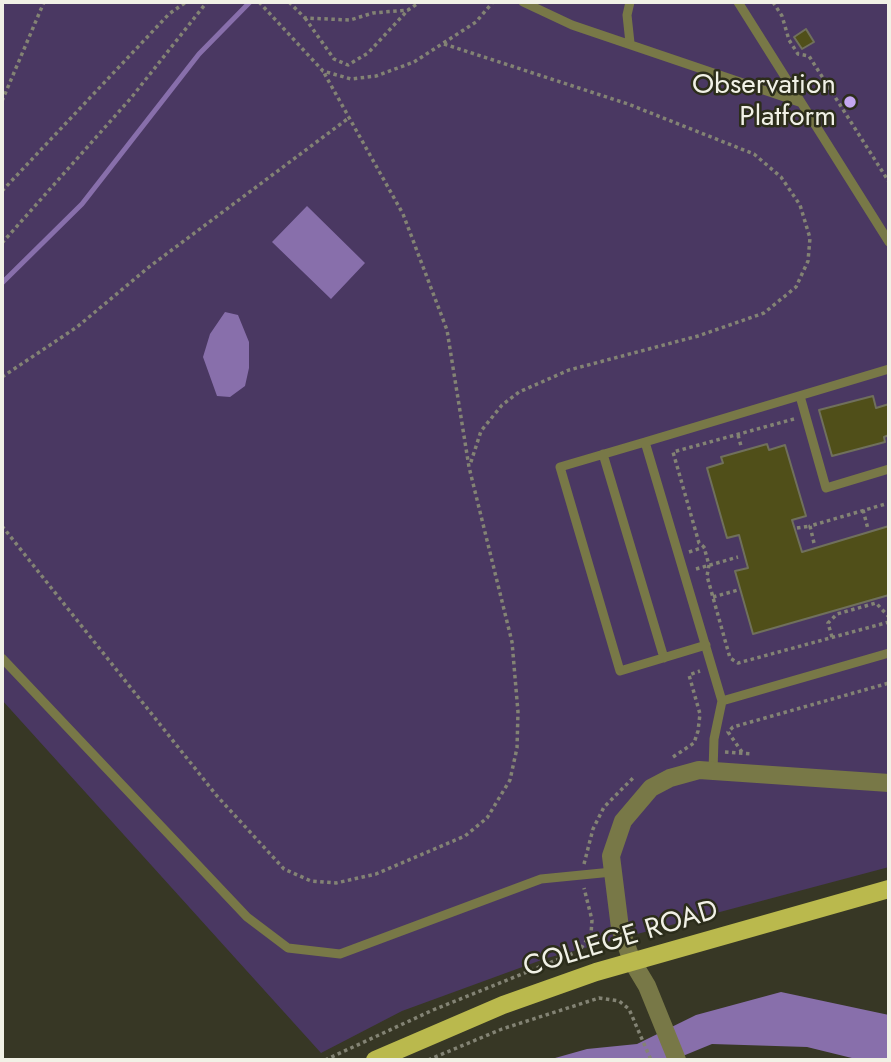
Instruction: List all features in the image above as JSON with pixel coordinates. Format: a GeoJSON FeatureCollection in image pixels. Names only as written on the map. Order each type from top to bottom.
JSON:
{"type":"FeatureCollection","features":[{"type":"Feature","properties":{"kind":"main road","name":"COLLEGE ROAD"},"geometry":{"type":"LineString","coordinates":[[375,1060],[503,1005],[632,961],[889,889]]}},
{"type":"Feature","properties":{"kind":"street"},"geometry":{"type":"LineString","coordinates":[[677,1060],[620,928],[611,856],[616,835],[637,801],[670,778],[699,770],[889,783]]}},
{"type":"Feature","properties":{"kind":"lane"},"geometry":{"type":"LineString","coordinates":[[523,2],[572,25],[799,102]]}},
{"type":"Feature","properties":{"kind":"lane"},"geometry":{"type":"LineString","coordinates":[[630,2],[627,15],[630,43]]}},
{"type":"Feature","properties":{"kind":"lane"},"geometry":{"type":"LineString","coordinates":[[738,2],[889,242]]}},
{"type":"Feature","properties":{"kind":"lane"},"geometry":{"type":"LineString","coordinates":[[706,645],[621,671],[560,467],[889,369]]}},
{"type":"Feature","properties":{"kind":"lane"},"geometry":{"type":"LineString","coordinates":[[800,396],[826,488],[889,469]]}},
{"type":"Feature","properties":{"kind":"lane"},"geometry":{"type":"LineString","coordinates":[[645,442],[722,701],[713,739],[713,771]]}},
{"type":"Feature","properties":{"kind":"lane"},"geometry":{"type":"LineString","coordinates":[[603,454],[664,658]]}},
{"type":"Feature","properties":{"kind":"lane"},"geometry":{"type":"LineString","coordinates":[[722,701],[889,653]]}},
{"type":"Feature","properties":{"kind":"lane"},"geometry":{"type":"LineString","coordinates":[[2,658],[247,917],[288,948],[340,954],[541,879],[612,872]]}},
{"type":"Feature","properties":{"kind":"path"},"geometry":{"type":"LineString","coordinates":[[2,101],[44,2]]}},
{"type":"Feature","properties":{"kind":"path"},"geometry":{"type":"LineString","coordinates":[[2,191],[169,14],[186,2]]}},
{"type":"Feature","properties":{"kind":"path"},"geometry":{"type":"LineString","coordinates":[[2,243],[131,98],[207,2]]}},
{"type":"Feature","properties":{"kind":"path"},"geometry":{"type":"LineString","coordinates":[[2,526],[217,796],[284,870],[311,881],[336,883],[376,874],[464,836],[487,818],[510,780],[517,748],[518,712],[512,642],[469,467],[447,330],[403,214],[350,117],[323,71],[259,2]]}},
{"type":"Feature","properties":{"kind":"path"},"geometry":{"type":"LineString","coordinates":[[289,2],[305,18],[334,59],[348,65],[368,53],[408,10],[420,2]]}},
{"type":"Feature","properties":{"kind":"path"},"geometry":{"type":"LineString","coordinates":[[323,71],[351,79],[376,76],[414,62],[476,22],[493,2]]}},
{"type":"Feature","properties":{"kind":"path"},"geometry":{"type":"LineString","coordinates":[[773,2],[798,54],[809,57],[889,182]]}},
{"type":"Feature","properties":{"kind":"path"},"geometry":{"type":"LineString","coordinates":[[305,18],[350,20],[373,13],[408,10]]}},
{"type":"Feature","properties":{"kind":"path"},"geometry":{"type":"LineString","coordinates":[[444,44],[628,104],[754,154],[781,177],[800,205],[810,238],[807,261],[796,287],[764,313],[698,336],[569,370],[519,391],[502,405],[481,431],[469,467]]}},
{"type":"Feature","properties":{"kind":"path"},"geometry":{"type":"LineString","coordinates":[[2,377],[76,327],[149,267],[350,117]]}},
{"type":"Feature","properties":{"kind":"path"},"geometry":{"type":"LineString","coordinates":[[806,416],[673,453],[699,543],[704,547],[713,597],[732,662],[738,663],[832,638],[889,620],[876,603],[837,614],[828,622],[832,638]]}},
{"type":"Feature","properties":{"kind":"path"},"geometry":{"type":"LineString","coordinates":[[738,435],[741,446]]}},
{"type":"Feature","properties":{"kind":"path"},"geometry":{"type":"LineString","coordinates":[[797,528],[889,503]]}},
{"type":"Feature","properties":{"kind":"path"},"geometry":{"type":"LineString","coordinates":[[863,510],[868,529]]}},
{"type":"Feature","properties":{"kind":"path"},"geometry":{"type":"LineString","coordinates":[[810,526],[814,543]]}},
{"type":"Feature","properties":{"kind":"path"},"geometry":{"type":"LineString","coordinates":[[684,573],[738,557]]}},
{"type":"Feature","properties":{"kind":"path"},"geometry":{"type":"LineString","coordinates":[[713,597],[738,590]]}},
{"type":"Feature","properties":{"kind":"path"},"geometry":{"type":"LineString","coordinates":[[741,752],[729,732],[733,727],[889,683]]}},
{"type":"Feature","properties":{"kind":"path"},"geometry":{"type":"LineString","coordinates":[[428,1060],[502,1029],[586,1000],[619,1001],[629,1009],[651,1060]]}},
{"type":"Feature","properties":{"kind":"shaded area"},"geometry":{"type":"Polygon","coordinates":[[[2,2],[889,2],[889,867],[547,958],[402,1011],[321,1053],[2,700],[2,2]]]}},
{"type":"Feature","properties":{"kind":"shaded area"},"geometry":{"type":"Polygon","coordinates":[[[307,206],[365,263],[331,299],[272,242],[307,206]]]}},
{"type":"Feature","properties":{"kind":"shaded area"},"geometry":{"type":"Polygon","coordinates":[[[225,312],[238,315],[249,342],[249,368],[245,386],[230,397],[217,396],[203,357],[210,334],[225,312]]]}},
{"type":"Feature","properties":{"kind":"shaded area"},"geometry":{"type":"Polygon","coordinates":[[[781,992],[889,1015],[889,1060],[860,1060],[807,1047],[712,1044],[673,1060],[548,1060],[587,1049],[637,1044],[696,1015],[781,992]]]}},
{"type":"Feature","properties":{"kind":"building"},"geometry":{"type":"Polygon","coordinates":[[[806,29],[814,42],[802,49],[794,37],[806,29]]]}},
{"type":"Feature","properties":{"kind":"building"},"geometry":{"type":"Polygon","coordinates":[[[873,396],[876,408],[889,404],[889,435],[884,437],[885,442],[832,456],[819,410],[873,396]]]}},
{"type":"Feature","properties":{"kind":"building"},"geometry":{"type":"Polygon","coordinates":[[[767,444],[769,450],[785,445],[806,516],[792,520],[802,552],[889,526],[889,595],[753,634],[735,571],[748,568],[739,535],[727,538],[707,468],[723,463],[721,457],[767,444]]]}},
{"type":"Feature","properties":{"kind":"waterway"},"geometry":{"type":"LineString","coordinates":[[2,283],[82,204],[199,54],[250,2]]}},
{"type":"Feature","properties":{"kind":"place","name":"Observation Platform"},"geometry":{"type":"Point","coordinates":[850,102]}}]}
